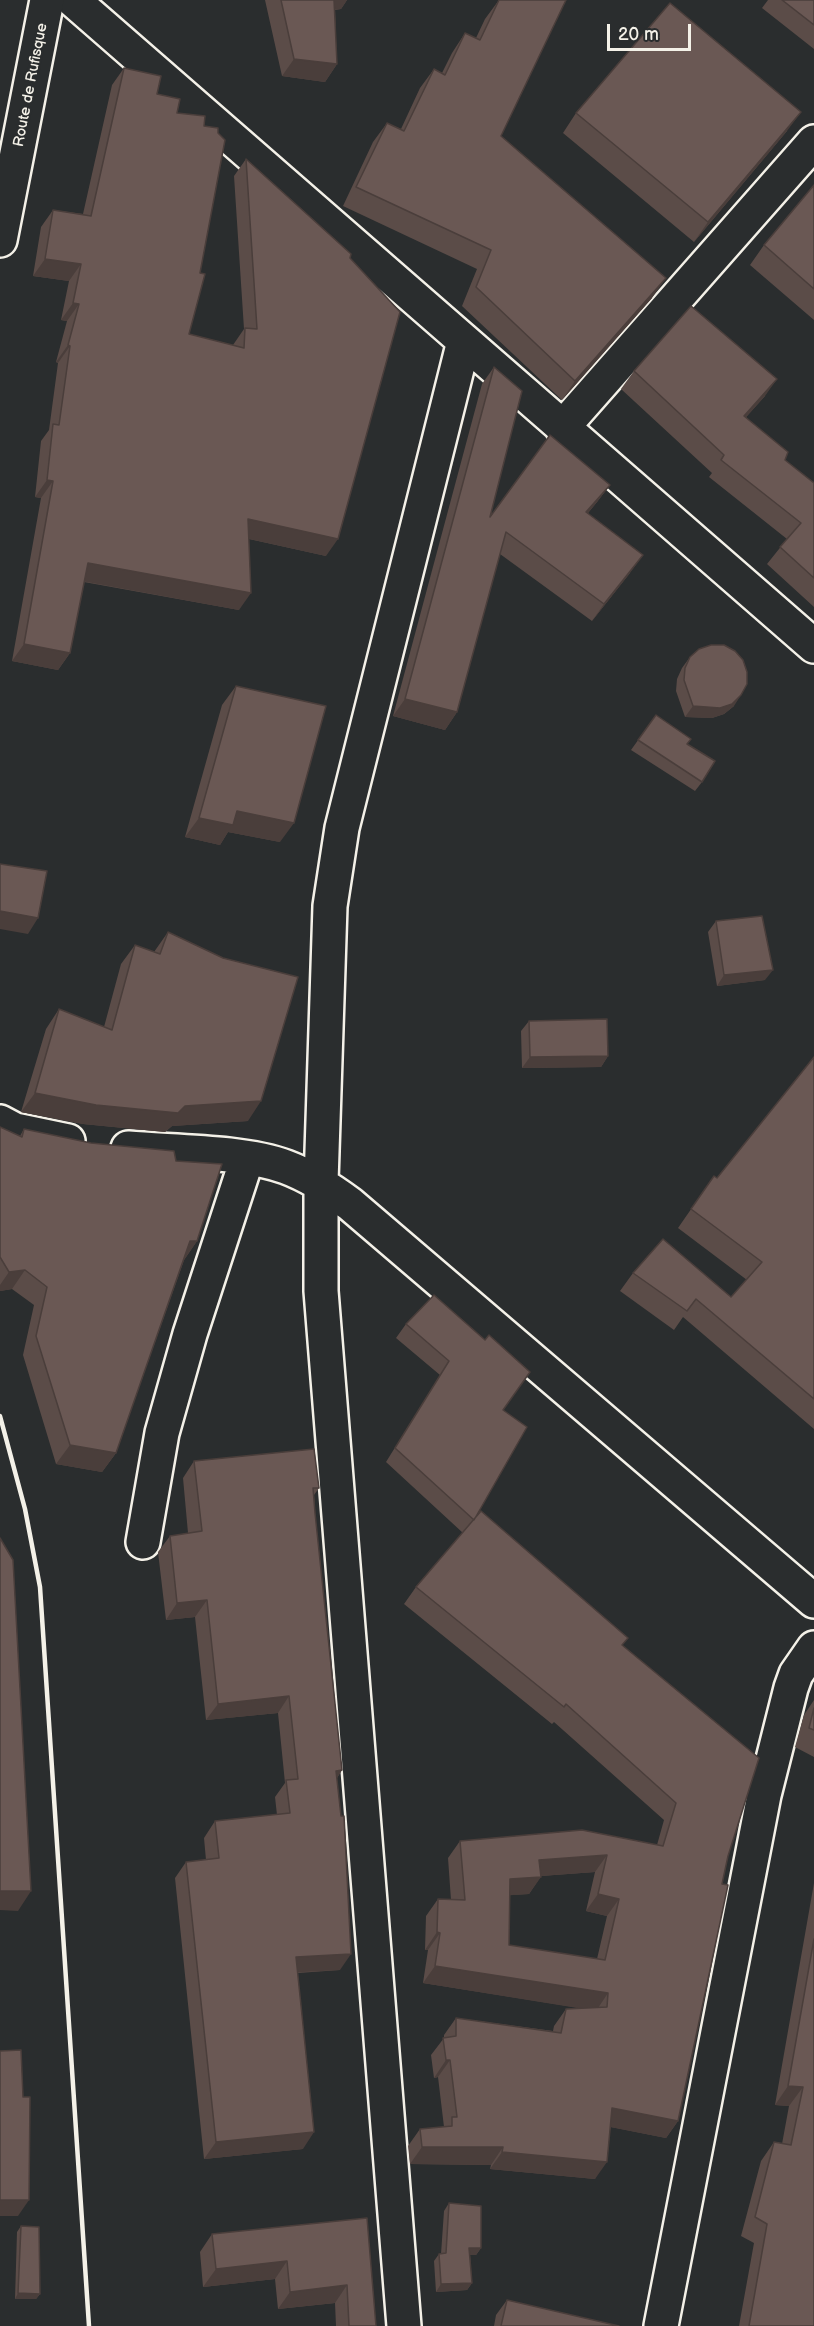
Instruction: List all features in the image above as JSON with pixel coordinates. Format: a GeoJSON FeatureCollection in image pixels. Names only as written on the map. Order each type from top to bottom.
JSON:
{"type":"FeatureCollection","features":[{"type":"Feature","properties":{"kind":"street","name":"Route de Rufisque"},"geometry":{"type":"LineString","coordinates":[[0,240],[47,0]]}},
{"type":"Feature","properties":{"kind":"street"},"geometry":{"type":"LineString","coordinates":[[74,0],[814,646]]}},
{"type":"Feature","properties":{"kind":"street"},"geometry":{"type":"LineString","coordinates":[[562,428],[814,142]]}},
{"type":"Feature","properties":{"kind":"street"},"geometry":{"type":"LineString","coordinates":[[404,2326],[321,1291],[321,1182],[330,906],[342,828],[464,340]]}},
{"type":"Feature","properties":{"kind":"street"},"geometry":{"type":"LineString","coordinates":[[0,1122],[15,1130],[80,1143],[247,1159],[284,1166],[321,1182],[350,1204],[814,1601]]}},
{"type":"Feature","properties":{"kind":"street"},"geometry":{"type":"LineString","coordinates":[[143,1542],[162,1432],[190,1334],[247,1159]]}},
{"type":"Feature","properties":{"kind":"street"},"geometry":{"type":"LineString","coordinates":[[661,2326],[764,1795],[791,1688],[796,1674],[814,1648]]}},
{"type":"Feature","properties":{"kind":"building"},"geometry":{"type":"Polygon","coordinates":[[[281,0],[334,0],[337,64],[294,59],[281,0]]]}},
{"type":"Feature","properties":{"kind":"building"},"geometry":{"type":"Polygon","coordinates":[[[499,0],[566,0],[501,136],[666,278],[575,381],[476,287],[491,250],[356,187],[387,123],[404,131],[434,69],[445,75],[465,33],[480,40],[499,0]]]}},
{"type":"Feature","properties":{"kind":"building"},"geometry":{"type":"Polygon","coordinates":[[[782,0],[814,0],[814,25],[782,0]]]}},
{"type":"Feature","properties":{"kind":"building"},"geometry":{"type":"Polygon","coordinates":[[[670,3],[801,112],[708,222],[576,113],[670,3]]]}},
{"type":"Feature","properties":{"kind":"building"},"geometry":{"type":"Polygon","coordinates":[[[124,68],[161,76],[157,94],[180,99],[177,113],[205,116],[204,126],[218,128],[218,133],[225,140],[200,273],[205,274],[189,334],[244,348],[245,328],[257,329],[246,159],[351,254],[350,258],[400,312],[338,539],[248,519],[251,593],[88,563],[70,653],[24,644],[53,481],[47,480],[53,424],[59,425],[70,346],[68,345],[79,304],[73,303],[81,264],[45,259],[53,210],[91,216],[124,68]]]}},
{"type":"Feature","properties":{"kind":"building"},"geometry":{"type":"Polygon","coordinates":[[[814,185],[814,289],[764,245],[814,185]]]}},
{"type":"Feature","properties":{"kind":"building"},"geometry":{"type":"Polygon","coordinates":[[[691,306],[777,379],[744,416],[788,452],[785,460],[814,483],[814,578],[780,547],[801,523],[721,460],[724,455],[634,371],[691,306]]]}},
{"type":"Feature","properties":{"kind":"building"},"geometry":{"type":"Polygon","coordinates":[[[494,367],[522,391],[490,517],[550,435],[610,485],[586,512],[643,555],[604,604],[506,532],[457,712],[405,699],[494,367]]]}},
{"type":"Feature","properties":{"kind":"building"},"geometry":{"type":"Polygon","coordinates":[[[711,645],[724,645],[735,651],[743,660],[747,672],[747,684],[741,695],[732,704],[720,708],[693,706],[684,680],[685,668],[690,657],[699,649],[711,645]]]}},
{"type":"Feature","properties":{"kind":"building"},"geometry":{"type":"Polygon","coordinates":[[[236,686],[326,706],[294,823],[237,811],[233,825],[199,818],[236,686]]]}},
{"type":"Feature","properties":{"kind":"building"},"geometry":{"type":"Polygon","coordinates":[[[656,715],[691,739],[687,744],[715,761],[702,782],[638,740],[656,715]]]}},
{"type":"Feature","properties":{"kind":"building"},"geometry":{"type":"Polygon","coordinates":[[[0,864],[47,871],[38,918],[0,911],[0,864]]]}},
{"type":"Feature","properties":{"kind":"building"},"geometry":{"type":"Polygon","coordinates":[[[762,916],[773,970],[724,975],[716,921],[762,916]]]}},
{"type":"Feature","properties":{"kind":"building"},"geometry":{"type":"Polygon","coordinates":[[[168,932],[223,958],[298,977],[261,1101],[185,1106],[178,1113],[96,1105],[35,1093],[59,1009],[112,1030],[135,945],[160,954],[168,932]]]}},
{"type":"Feature","properties":{"kind":"building"},"geometry":{"type":"Polygon","coordinates":[[[607,1019],[608,1056],[530,1057],[529,1021],[607,1019]]]}},
{"type":"Feature","properties":{"kind":"building"},"geometry":{"type":"Polygon","coordinates":[[[814,1057],[814,1399],[696,1299],[687,1311],[633,1273],[663,1239],[731,1297],[762,1262],[691,1209],[714,1176],[717,1178],[814,1057]]]}},
{"type":"Feature","properties":{"kind":"building"},"geometry":{"type":"Polygon","coordinates":[[[0,1127],[22,1137],[24,1129],[91,1143],[174,1151],[176,1161],[222,1164],[197,1241],[190,1241],[116,1453],[70,1445],[36,1336],[47,1287],[25,1270],[9,1272],[0,1257],[0,1127]]]}},
{"type":"Feature","properties":{"kind":"building"},"geometry":{"type":"Polygon","coordinates":[[[434,1295],[485,1340],[489,1335],[530,1372],[503,1410],[527,1427],[474,1520],[395,1448],[449,1361],[406,1324],[434,1295]]]}},
{"type":"Feature","properties":{"kind":"building"},"geometry":{"type":"Polygon","coordinates":[[[314,1449],[319,1488],[313,1488],[315,1513],[342,1770],[336,1771],[341,1816],[344,1816],[351,1954],[296,1957],[314,2132],[216,2142],[186,1862],[219,1858],[215,1821],[290,1813],[286,1780],[298,1779],[289,1696],[218,1704],[207,1600],[177,1603],[170,1536],[202,1531],[194,1461],[314,1449]]]}},
{"type":"Feature","properties":{"kind":"building"},"geometry":{"type":"Polygon","coordinates":[[[481,1511],[628,1638],[622,1645],[759,1758],[728,1856],[722,1884],[728,1885],[678,2121],[612,2108],[607,2162],[502,2152],[503,2147],[422,2147],[420,2129],[452,2126],[452,2117],[457,2117],[450,2060],[446,2060],[443,2038],[456,2036],[456,2018],[561,2033],[566,2009],[607,2007],[608,1993],[435,1966],[440,1933],[437,1932],[438,1899],[465,1900],[460,1841],[582,1830],[663,1846],[676,1803],[566,1704],[564,1707],[416,1587],[481,1511]],[[607,1855],[539,1860],[541,1877],[510,1879],[509,1945],[605,1960],[619,1899],[598,1894],[607,1855]]]}},
{"type":"Feature","properties":{"kind":"building"},"geometry":{"type":"Polygon","coordinates":[[[0,1538],[13,1560],[31,1891],[0,1891],[0,1538]]]}},
{"type":"Feature","properties":{"kind":"building"},"geometry":{"type":"Polygon","coordinates":[[[814,1708],[814,1730],[809,1728],[814,1708]]]}},
{"type":"Feature","properties":{"kind":"building"},"geometry":{"type":"Polygon","coordinates":[[[814,1939],[814,2326],[749,2326],[767,2224],[755,2217],[774,2142],[791,2145],[803,2087],[788,2086],[814,1939]]]}},
{"type":"Feature","properties":{"kind":"building"},"geometry":{"type":"Polygon","coordinates":[[[21,2050],[23,2097],[30,2097],[29,2200],[0,2200],[0,2051],[21,2050]]]}},
{"type":"Feature","properties":{"kind":"building"},"geometry":{"type":"Polygon","coordinates":[[[449,2203],[481,2206],[481,2248],[469,2248],[472,2283],[441,2284],[439,2254],[446,2253],[449,2203]]]}},
{"type":"Feature","properties":{"kind":"building"},"geometry":{"type":"Polygon","coordinates":[[[367,2218],[376,2326],[349,2326],[347,2285],[290,2292],[287,2261],[216,2269],[212,2234],[367,2218]]]}},
{"type":"Feature","properties":{"kind":"building"},"geometry":{"type":"Polygon","coordinates":[[[21,2226],[39,2227],[40,2294],[18,2293],[21,2226]]]}},
{"type":"Feature","properties":{"kind":"building"},"geometry":{"type":"Polygon","coordinates":[[[507,2300],[619,2326],[501,2326],[507,2300]]]}},
{"type":"Feature","properties":{"kind":"railway"},"geometry":{"type":"LineString","coordinates":[[0,1416],[25,1509],[40,1587],[89,2326]]}}]}
